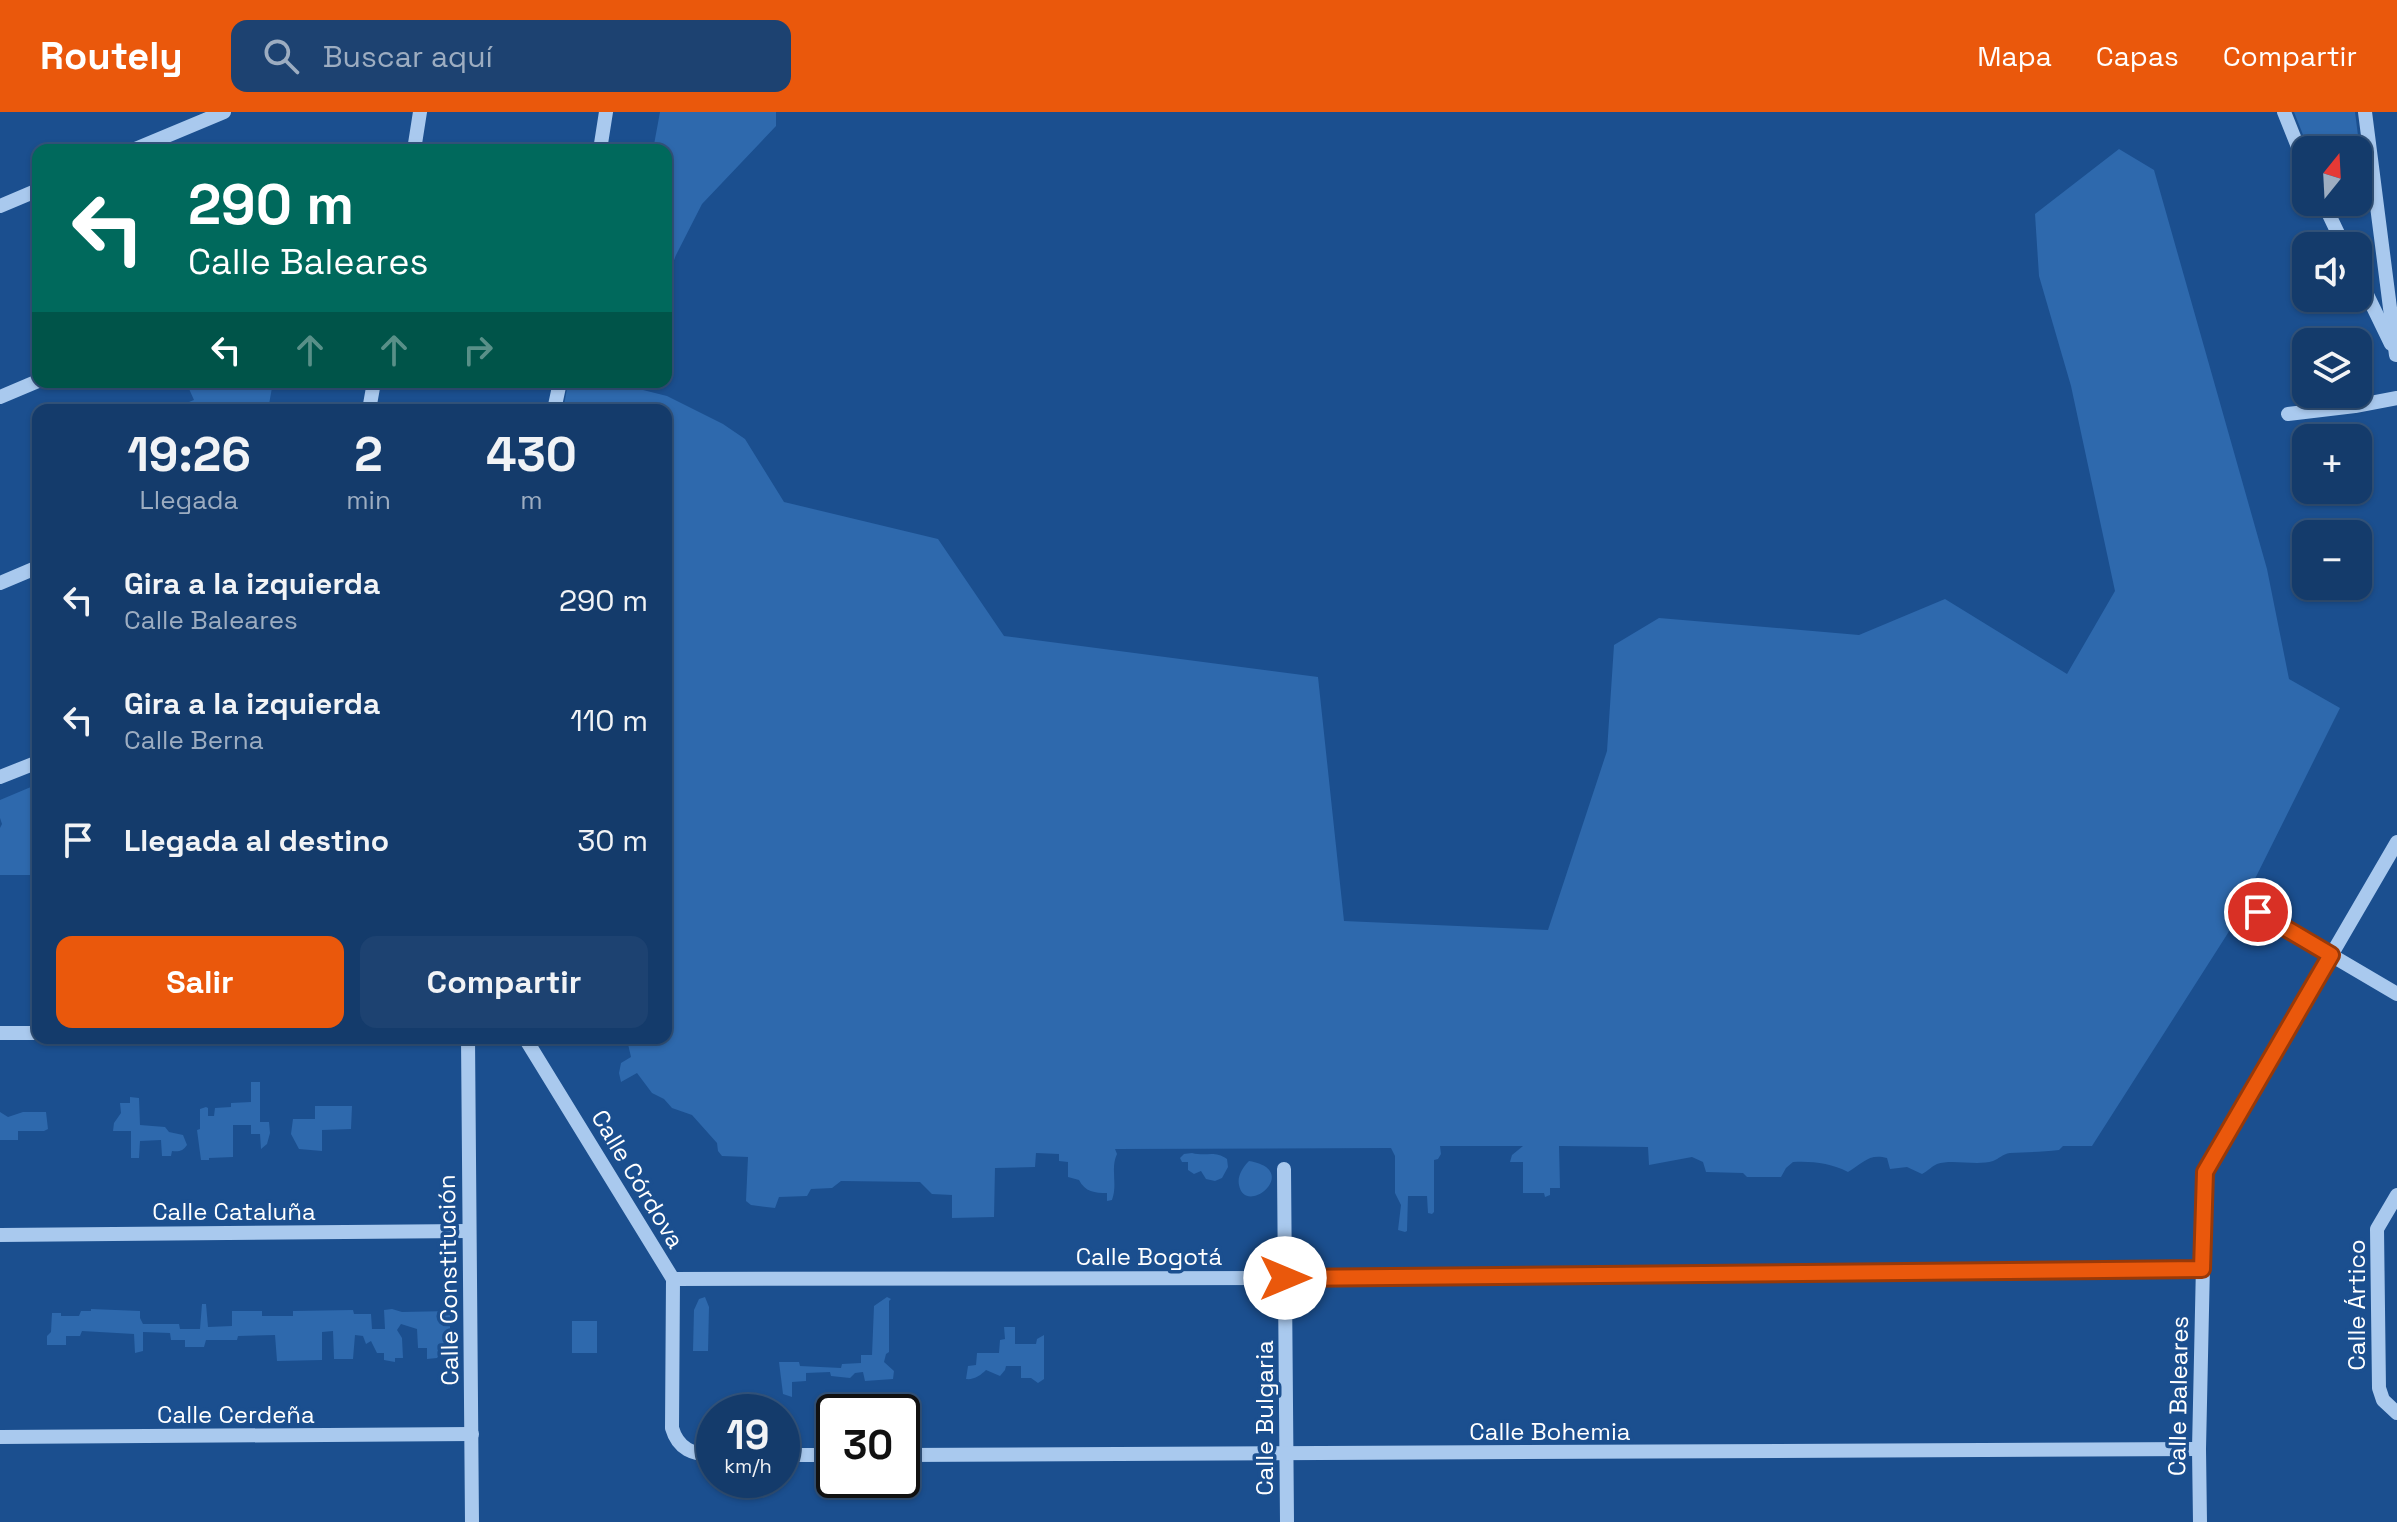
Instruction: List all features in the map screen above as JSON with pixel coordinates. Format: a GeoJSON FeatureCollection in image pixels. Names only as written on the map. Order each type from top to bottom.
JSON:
{"type":"FeatureCollection","features":[{"type":"Feature","properties":{"kind":"street"},"geometry":{"type":"LineString","coordinates":[[147,144],[224,112]]}},
{"type":"Feature","properties":{"kind":"street"},"geometry":{"type":"LineString","coordinates":[[415,144],[420,112]]}},
{"type":"Feature","properties":{"kind":"street"},"geometry":{"type":"LineString","coordinates":[[601,144],[606,112]]}},
{"type":"Feature","properties":{"kind":"street"},"geometry":{"type":"LineString","coordinates":[[2284,112],[2294,136]]}},
{"type":"Feature","properties":{"kind":"street"},"geometry":{"type":"LineString","coordinates":[[2365,112],[2397,364]]}},
{"type":"Feature","properties":{"kind":"street"},"geometry":{"type":"LineString","coordinates":[[0,206],[32,193]]}},
{"type":"Feature","properties":{"kind":"street"},"geometry":{"type":"LineString","coordinates":[[2372,305],[2396,355]]}},
{"type":"Feature","properties":{"kind":"street"},"geometry":{"type":"LineString","coordinates":[[0,397],[32,384]]}},
{"type":"Feature","properties":{"kind":"street"},"geometry":{"type":"LineString","coordinates":[[2288,414],[2397,398]]}},
{"type":"Feature","properties":{"kind":"street"},"geometry":{"type":"LineString","coordinates":[[0,583],[32,570]]}},
{"type":"Feature","properties":{"kind":"street"},"geometry":{"type":"LineString","coordinates":[[0,777],[32,764]]}},
{"type":"Feature","properties":{"kind":"street","name":"Calle Baleares"},"geometry":{"type":"LineString","coordinates":[[2200,1522],[2205,1172],[2397,842]]}},
{"type":"Feature","properties":{"kind":"street"},"geometry":{"type":"LineString","coordinates":[[2258,912],[2397,994]]}},
{"type":"Feature","properties":{"kind":"street"},"geometry":{"type":"LineString","coordinates":[[0,1033],[32,1033]]}},
{"type":"Feature","properties":{"kind":"street","name":"Calle Constitución"},"geometry":{"type":"LineString","coordinates":[[468,1044],[472,1522]]}},
{"type":"Feature","properties":{"kind":"street","name":"Calle Córdova"},"geometry":{"type":"LineString","coordinates":[[529,1044],[673,1279],[672,1428],[683,1448],[696,1453]]}},
{"type":"Feature","properties":{"kind":"street","name":"Calle Bulgaria"},"geometry":{"type":"LineString","coordinates":[[1284,1169],[1287,1522]]}},
{"type":"Feature","properties":{"kind":"street","name":"Calle Ártico"},"geometry":{"type":"LineString","coordinates":[[2397,1195],[2377,1229],[2379,1388],[2383,1400],[2397,1413]]}},
{"type":"Feature","properties":{"kind":"street","name":"Calle Cataluña"},"geometry":{"type":"LineString","coordinates":[[0,1235],[468,1231]]}},
{"type":"Feature","properties":{"kind":"street","name":"Calle Bogotá"},"geometry":{"type":"LineString","coordinates":[[673,1279],[1285,1278],[2202,1269]]}},
{"type":"Feature","properties":{"kind":"street","name":"Calle Cerdeña"},"geometry":{"type":"LineString","coordinates":[[0,1437],[472,1434]]}},
{"type":"Feature","properties":{"kind":"street","name":"Calle Bohemia"},"geometry":{"type":"LineString","coordinates":[[920,1455],[2199,1449]]}},
{"type":"Feature","properties":{"kind":"shaded area"},"geometry":{"type":"Polygon","coordinates":[[[660,112],[776,112],[776,126],[702,204],[672,265],[672,144],[654,144],[660,112]]]}},
{"type":"Feature","properties":{"kind":"shaded area"},"geometry":{"type":"Polygon","coordinates":[[[2294,112],[2355,112],[2358,136],[2303,136],[2294,112]]]}},
{"type":"Feature","properties":{"kind":"shaded area"},"geometry":{"type":"Polygon","coordinates":[[[2119,149],[2154,170],[2267,569],[2289,679],[2340,708],[2228,933],[2092,1146],[2063,1146],[2059,1150],[2010,1153],[1987,1162],[1943,1163],[1922,1174],[1907,1167],[1890,1169],[1887,1158],[1875,1157],[1848,1172],[1821,1163],[1793,1162],[1781,1177],[1747,1177],[1743,1173],[1706,1172],[1703,1162],[1692,1157],[1649,1165],[1648,1147],[1559,1146],[1560,1188],[1550,1188],[1550,1195],[1545,1197],[1544,1193],[1523,1193],[1523,1162],[1510,1162],[1512,1155],[1523,1146],[1440,1146],[1441,1154],[1434,1160],[1434,1212],[1428,1213],[1427,1196],[1408,1196],[1405,1232],[1398,1230],[1401,1205],[1395,1193],[1395,1156],[1391,1148],[1115,1149],[1114,1194],[1112,1200],[1107,1201],[1107,1193],[1091,1191],[1079,1180],[1068,1177],[1068,1162],[1059,1161],[1059,1154],[1036,1153],[1035,1167],[995,1168],[994,1217],[952,1218],[952,1195],[932,1194],[920,1182],[841,1181],[832,1188],[811,1189],[807,1196],[779,1197],[775,1208],[751,1205],[746,1201],[748,1157],[722,1156],[717,1143],[692,1115],[672,1108],[652,1093],[637,1073],[621,1082],[621,1063],[631,1057],[628,1044],[672,1044],[672,404],[564,404],[568,388],[635,388],[667,396],[723,424],[745,439],[784,502],[938,539],[1004,636],[1318,677],[1344,921],[1548,930],[1607,751],[1614,645],[1659,618],[1859,635],[1945,599],[2067,674],[2115,591],[2071,386],[2039,276],[2035,214],[2119,149]]]}},
{"type":"Feature","properties":{"kind":"shaded area"},"geometry":{"type":"Polygon","coordinates":[[[189,388],[272,388],[269,404],[184,404],[194,400],[189,388]]]}},
{"type":"Feature","properties":{"kind":"shaded area"},"geometry":{"type":"Polygon","coordinates":[[[32,787],[32,875],[0,875],[0,800],[32,787]]]}},
{"type":"Feature","properties":{"kind":"shaded area"},"geometry":{"type":"Polygon","coordinates":[[[251,1082],[260,1082],[260,1122],[269,1122],[267,1144],[261,1149],[260,1134],[251,1134],[251,1125],[233,1125],[233,1157],[201,1160],[197,1130],[200,1129],[200,1109],[208,1108],[208,1116],[214,1116],[215,1108],[251,1102],[251,1082]]]}},
{"type":"Feature","properties":{"kind":"shaded area"},"geometry":{"type":"Polygon","coordinates":[[[130,1097],[139,1098],[140,1125],[165,1127],[169,1132],[183,1135],[187,1145],[181,1151],[172,1151],[171,1156],[162,1156],[161,1140],[140,1141],[139,1158],[131,1158],[131,1131],[113,1131],[121,1113],[120,1103],[130,1103],[130,1097]]]}},
{"type":"Feature","properties":{"kind":"shaded area"},"geometry":{"type":"Polygon","coordinates":[[[315,1106],[352,1106],[351,1129],[322,1130],[322,1151],[299,1149],[291,1134],[293,1119],[315,1119],[315,1106]]]}},
{"type":"Feature","properties":{"kind":"shaded area"},"geometry":{"type":"Polygon","coordinates":[[[0,1112],[8,1117],[23,1112],[46,1112],[48,1129],[18,1131],[18,1140],[0,1140],[0,1112]]]}},
{"type":"Feature","properties":{"kind":"shaded area"},"geometry":{"type":"Polygon","coordinates":[[[1192,1153],[1218,1155],[1227,1159],[1228,1167],[1222,1178],[1215,1181],[1206,1179],[1201,1171],[1194,1174],[1188,1170],[1188,1162],[1182,1162],[1180,1158],[1192,1153]]]}},
{"type":"Feature","properties":{"kind":"shaded area"},"geometry":{"type":"Polygon","coordinates":[[[1249,1161],[1264,1166],[1271,1173],[1266,1189],[1251,1196],[1243,1194],[1239,1185],[1241,1172],[1249,1161]]]}},
{"type":"Feature","properties":{"kind":"shaded area"},"geometry":{"type":"Polygon","coordinates":[[[705,1297],[709,1307],[708,1351],[693,1351],[694,1310],[699,1299],[705,1297]]]}},
{"type":"Feature","properties":{"kind":"shaded area"},"geometry":{"type":"Polygon","coordinates":[[[887,1297],[891,1299],[889,1352],[884,1362],[894,1371],[893,1379],[865,1381],[863,1372],[855,1373],[850,1378],[831,1376],[830,1372],[806,1373],[806,1381],[792,1382],[792,1394],[783,1394],[779,1362],[841,1368],[842,1364],[861,1363],[861,1355],[872,1355],[874,1306],[887,1297]]]}},
{"type":"Feature","properties":{"kind":"shaded area"},"geometry":{"type":"Polygon","coordinates":[[[202,1304],[206,1304],[208,1327],[232,1326],[232,1311],[262,1311],[262,1316],[293,1316],[293,1311],[353,1310],[354,1314],[371,1314],[372,1329],[385,1329],[384,1310],[450,1311],[450,1355],[427,1359],[427,1348],[418,1348],[417,1329],[401,1324],[397,1330],[402,1338],[403,1358],[395,1358],[395,1362],[384,1360],[384,1353],[377,1353],[371,1341],[366,1344],[363,1336],[355,1335],[353,1359],[334,1359],[333,1331],[322,1332],[322,1360],[277,1361],[275,1335],[206,1340],[204,1347],[185,1347],[185,1340],[171,1340],[170,1333],[143,1332],[143,1351],[135,1353],[134,1334],[82,1331],[80,1336],[66,1336],[66,1345],[47,1345],[52,1313],[79,1316],[81,1311],[91,1309],[140,1311],[143,1324],[179,1324],[180,1329],[200,1329],[202,1304]]]}},
{"type":"Feature","properties":{"kind":"shaded area"},"geometry":{"type":"Polygon","coordinates":[[[572,1321],[597,1321],[597,1353],[572,1353],[572,1321]]]}},
{"type":"Feature","properties":{"kind":"shaded area"},"geometry":{"type":"Polygon","coordinates":[[[1004,1327],[1015,1327],[1015,1344],[1036,1344],[1037,1339],[1044,1335],[1044,1379],[1038,1383],[1031,1378],[1021,1378],[1021,1366],[1006,1366],[1000,1376],[986,1370],[977,1377],[966,1379],[968,1366],[976,1365],[977,1353],[999,1353],[1000,1340],[1005,1339],[1004,1327]]]}},
{"type":"Feature","properties":{"kind":"route"},"geometry":{"type":"LineString","coordinates":[[1285,1278],[2202,1269],[2205,1172],[2331,955],[2258,912]]}}]}
